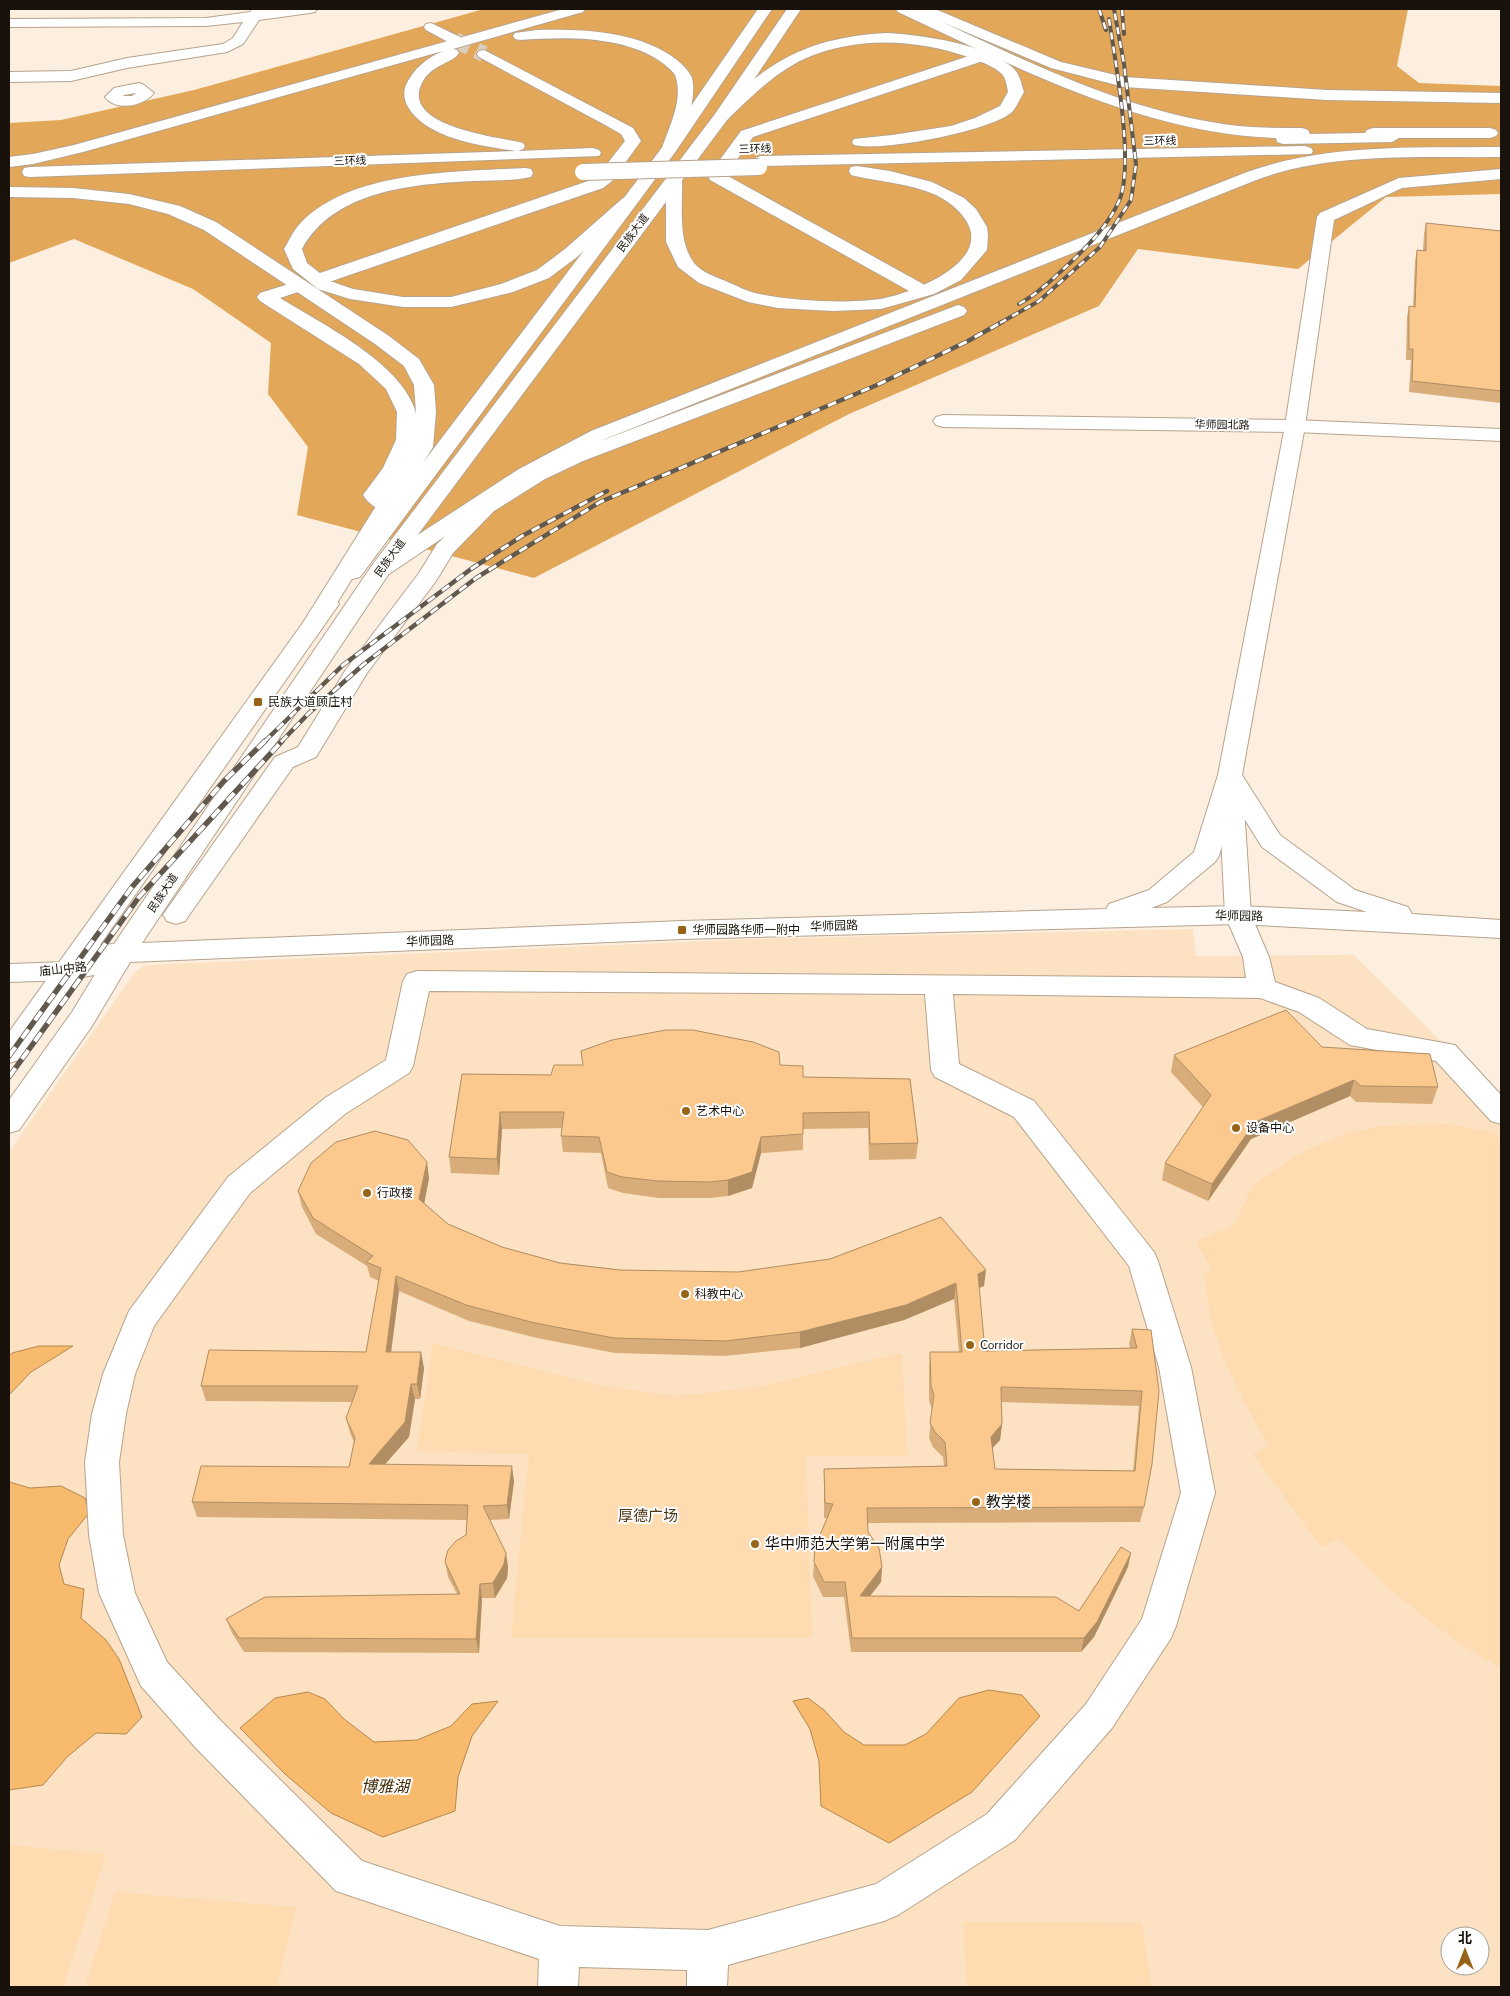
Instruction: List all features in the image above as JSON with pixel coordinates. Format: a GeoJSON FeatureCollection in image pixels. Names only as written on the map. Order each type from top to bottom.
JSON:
{"type":"FeatureCollection","features":[{"type":"Feature","properties":{"kind":"main road"},"geometry":{"type":"LineString","coordinates":[[9,23],[206,22],[256,12],[310,9]]}},
{"type":"Feature","properties":{"kind":"main road"},"geometry":{"type":"LineString","coordinates":[[9,162],[33,160],[77,149],[578,9]]}},
{"type":"Feature","properties":{"kind":"main road","name":"民族大道"},"geometry":{"type":"LineString","coordinates":[[9,1053],[310,629],[629,202],[654,150],[765,9]]}},
{"type":"Feature","properties":{"kind":"main road","name":"民族大道"},"geometry":{"type":"LineString","coordinates":[[9,1122],[82,1019],[118,958],[381,569],[720,117],[794,9]]}},
{"type":"Feature","properties":{"kind":"main road"},"geometry":{"type":"LineString","coordinates":[[903,9],[1104,96],[1201,126],[1284,133],[1501,134]]}},
{"type":"Feature","properties":{"kind":"main road"},"geometry":{"type":"LineString","coordinates":[[923,9],[1008,48],[1056,65],[1124,82],[1327,95],[1501,98]]}},
{"type":"Feature","properties":{"kind":"main road"},"geometry":{"type":"LineString","coordinates":[[9,77],[71,76],[127,63],[227,48],[238,41],[256,12]]}},
{"type":"Feature","properties":{"kind":"main road"},"geometry":{"type":"LineString","coordinates":[[431,27],[455,40]]}},
{"type":"Feature","properties":{"kind":"main road"},"geometry":{"type":"LineString","coordinates":[[654,150],[686,94],[683,75],[666,57],[624,41],[580,35],[535,35],[495,39],[440,58],[423,68],[411,87],[412,100],[424,117],[442,129],[588,163],[762,159],[824,144]]}},
{"type":"Feature","properties":{"kind":"main road"},"geometry":{"type":"LineString","coordinates":[[720,117],[775,69],[812,51],[849,41],[918,39],[953,45],[988,58],[1010,73],[1016,92],[1006,109],[981,121],[954,130],[892,140],[844,143]]}},
{"type":"Feature","properties":{"kind":"main road"},"geometry":{"type":"LineString","coordinates":[[326,276],[597,184],[606,177],[633,141],[627,132],[612,123],[484,54]]}},
{"type":"Feature","properties":{"kind":"main road"},"geometry":{"type":"LineString","coordinates":[[917,288],[716,176],[747,134],[978,58]]}},
{"type":"Feature","properties":{"kind":"main road"},"geometry":{"type":"LineString","coordinates":[[94,70],[118,90]]}},
{"type":"Feature","properties":{"kind":"main road","name":"三环线"},"geometry":{"type":"LineString","coordinates":[[762,159],[1501,134]]}},
{"type":"Feature","properties":{"kind":"main road","name":"三环线"},"geometry":{"type":"LineString","coordinates":[[9,185],[588,163],[654,150],[762,159],[1501,147]]}},
{"type":"Feature","properties":{"kind":"main road"},"geometry":{"type":"LineString","coordinates":[[786,166],[1501,152]]}},
{"type":"Feature","properties":{"kind":"main road"},"geometry":{"type":"LineString","coordinates":[[381,569],[526,473],[598,435],[1264,172],[1315,162],[1414,153]]}},
{"type":"Feature","properties":{"kind":"main road"},"geometry":{"type":"LineString","coordinates":[[674,178],[675,242],[687,267],[705,278],[748,297],[778,303],[833,306],[881,304],[928,290],[955,276],[978,250],[979,229],[969,212],[953,198],[915,182],[852,170],[786,166],[762,159]]}},
{"type":"Feature","properties":{"kind":"main road"},"geometry":{"type":"LineString","coordinates":[[564,172],[588,163]]}},
{"type":"Feature","properties":{"kind":"main road","name":"三环线"},"geometry":{"type":"LineString","coordinates":[[9,173],[588,163]]}},
{"type":"Feature","properties":{"kind":"main road"},"geometry":{"type":"LineString","coordinates":[[525,173],[396,185],[351,196],[324,212],[304,230],[293,249],[299,265],[324,285],[350,294],[403,302],[451,302],[507,288],[543,274],[571,253],[629,202]]}},
{"type":"Feature","properties":{"kind":"main road"},"geometry":{"type":"LineString","coordinates":[[355,179],[544,173]]}},
{"type":"Feature","properties":{"kind":"main road"},"geometry":{"type":"LineString","coordinates":[[1096,918],[1158,896],[1206,856],[1230,775],[1295,426],[1312,326],[1326,217],[1399,183],[1501,174]]}},
{"type":"Feature","properties":{"kind":"main road"},"geometry":{"type":"LineString","coordinates":[[9,192],[140,186]]}},
{"type":"Feature","properties":{"kind":"main road"},"geometry":{"type":"LineString","coordinates":[[9,192],[73,193],[129,199],[174,210],[210,226],[382,340],[412,363],[424,385],[426,412],[423,447],[310,629]]}},
{"type":"Feature","properties":{"kind":"main road"},"geometry":{"type":"LineString","coordinates":[[292,288],[266,297],[366,360],[394,386],[407,412],[406,440],[393,469],[373,495],[387,505]]}},
{"type":"Feature","properties":{"kind":"main road"},"geometry":{"type":"LineString","coordinates":[[176,915],[284,762],[307,752],[357,670],[428,576],[444,549],[487,507],[538,476],[576,457],[958,311],[945,305]]}},
{"type":"Feature","properties":{"kind":"main road","name":"华师园北路"},"geometry":{"type":"LineString","coordinates":[[943,420],[1295,426],[1501,435]]}},
{"type":"Feature","properties":{"kind":"main road"},"geometry":{"type":"LineString","coordinates":[[1230,775],[1238,915],[1256,957],[1262,988]]}},
{"type":"Feature","properties":{"kind":"main road"},"geometry":{"type":"LineString","coordinates":[[1230,775],[1271,841],[1278,847],[1346,896],[1434,924]]}},
{"type":"Feature","properties":{"kind":"main road","name":"华师园路"},"geometry":{"type":"LineString","coordinates":[[118,958],[692,930],[1238,915],[1501,929]]}},
{"type":"Feature","properties":{"kind":"main road","name":"庙山中路"},"geometry":{"type":"LineString","coordinates":[[9,958],[72,963]]}},
{"type":"Feature","properties":{"kind":"main road","name":"庙山中路"},"geometry":{"type":"LineString","coordinates":[[9,973],[118,958]]}},
{"type":"Feature","properties":{"kind":"main road"},"geometry":{"type":"LineString","coordinates":[[938,984],[945,1070],[1024,1109],[1143,1262],[1175,1367],[1198,1493],[1158,1626],[1099,1716],[1001,1827],[884,1901],[708,1969],[560,1946],[350,1877],[208,1734],[154,1674],[117,1593],[106,1535],[102,1462],[109,1414],[119,1374],[140,1320],[239,1185],[335,1106],[399,1066],[416,981],[938,984],[1262,988],[1309,1005],[1360,1038],[1445,1052],[1501,1114]]}},
{"type":"Feature","properties":{"kind":"main road"},"geometry":{"type":"LineString","coordinates":[[558,1987],[560,1946]]}},
{"type":"Feature","properties":{"kind":"shaded area"},"geometry":{"type":"Polygon","coordinates":[[[484,9],[1408,9],[1397,66],[1419,83],[1501,86],[1501,194],[1386,197],[1298,269],[1138,249],[1099,306],[849,414],[534,578],[297,515],[308,447],[268,394],[271,343],[193,289],[74,239],[9,263],[9,123],[61,120],[194,90],[484,9]]]}},
{"type":"Feature","properties":{"kind":"shaded area","name":"华中师范大学第一附属中学"},"geometry":{"type":"Polygon","coordinates":[[[1193,929],[1196,956],[1354,955],[1501,1101],[1501,1987],[9,1987],[9,1152],[135,972],[144,965],[755,939],[1193,929]]]}},
{"type":"Feature","properties":{"kind":"green space"},"geometry":{"type":"Polygon","coordinates":[[[1449,1124],[1496,1133],[1501,1139],[1501,1668],[1435,1626],[1376,1576],[1339,1539],[1321,1547],[1253,1454],[1269,1446],[1237,1388],[1218,1343],[1210,1314],[1204,1274],[1212,1270],[1196,1242],[1234,1225],[1253,1185],[1298,1154],[1347,1133],[1380,1126],[1449,1124]]]}},
{"type":"Feature","properties":{"kind":"green space","name":"厚德广场"},"geometry":{"type":"Polygon","coordinates":[[[433,1343],[597,1385],[676,1396],[752,1388],[902,1353],[907,1456],[806,1456],[812,1638],[511,1638],[529,1454],[417,1451],[433,1343]]]}},
{"type":"Feature","properties":{"kind":"green space"},"geometry":{"type":"Polygon","coordinates":[[[9,1845],[106,1854],[63,1987],[9,1987],[9,1845]]]}},
{"type":"Feature","properties":{"kind":"green space"},"geometry":{"type":"Polygon","coordinates":[[[115,1892],[296,1907],[277,1987],[85,1987],[115,1892]]]}},
{"type":"Feature","properties":{"kind":"green space"},"geometry":{"type":"Polygon","coordinates":[[[963,1922],[1142,1923],[1151,1987],[967,1987],[963,1922]]]}},
{"type":"Feature","properties":{"kind":"water"},"geometry":{"type":"Polygon","coordinates":[[[39,1346],[73,1346],[31,1372],[9,1395],[9,1356],[12,1353],[39,1346]]]}},
{"type":"Feature","properties":{"kind":"water"},"geometry":{"type":"Polygon","coordinates":[[[9,1482],[30,1488],[61,1486],[85,1498],[89,1513],[68,1539],[59,1565],[64,1584],[84,1589],[81,1618],[106,1640],[119,1659],[142,1717],[126,1734],[96,1733],[67,1757],[43,1785],[9,1790],[9,1482]]]}},
{"type":"Feature","properties":{"kind":"water"},"geometry":{"type":"Polygon","coordinates":[[[989,1690],[1022,1695],[1040,1716],[972,1792],[889,1843],[821,1806],[819,1761],[810,1729],[793,1701],[808,1698],[824,1710],[844,1732],[864,1745],[905,1745],[926,1734],[959,1698],[989,1690]]]}},
{"type":"Feature","properties":{"kind":"water","name":"博雅湖"},"geometry":{"type":"Polygon","coordinates":[[[308,1692],[325,1699],[344,1719],[374,1742],[417,1740],[451,1726],[472,1704],[498,1701],[472,1736],[458,1777],[455,1811],[383,1837],[331,1813],[285,1774],[240,1728],[275,1698],[308,1692]]]}},
{"type":"Feature","properties":{"kind":"building"},"geometry":{"type":"Polygon","coordinates":[[[1426,223],[1501,231],[1501,391],[1412,381],[1413,349],[1409,349],[1409,306],[1415,307],[1417,250],[1426,251],[1426,223]]]}},
{"type":"Feature","properties":{"kind":"building","name":"设备中心"},"geometry":{"type":"Polygon","coordinates":[[[1286,1010],[1322,1047],[1430,1054],[1438,1087],[1361,1086],[1354,1080],[1255,1122],[1212,1184],[1165,1163],[1211,1095],[1174,1055],[1286,1010]]]}},
{"type":"Feature","properties":{"kind":"building","name":"艺术中心"},"geometry":{"type":"Polygon","coordinates":[[[666,1030],[693,1030],[753,1042],[779,1052],[780,1065],[803,1066],[803,1077],[910,1079],[918,1143],[870,1144],[869,1112],[803,1113],[803,1134],[761,1137],[752,1172],[728,1180],[710,1182],[658,1181],[622,1177],[607,1172],[599,1137],[561,1136],[564,1112],[500,1112],[497,1159],[449,1157],[462,1074],[551,1075],[554,1065],[583,1065],[581,1051],[612,1040],[666,1030]]]}},
{"type":"Feature","properties":{"kind":"building"},"geometry":{"type":"Polygon","coordinates":[[[375,1131],[408,1140],[427,1162],[419,1199],[448,1224],[502,1247],[560,1263],[620,1270],[738,1272],[830,1259],[941,1217],[986,1270],[978,1274],[985,1351],[1137,1348],[1132,1329],[1151,1330],[1159,1391],[1152,1464],[1144,1507],[867,1508],[868,1532],[879,1548],[882,1567],[860,1596],[1056,1597],[1079,1611],[1121,1547],[1131,1553],[1097,1622],[1084,1638],[852,1638],[845,1582],[824,1582],[814,1562],[815,1547],[833,1504],[825,1503],[824,1469],[947,1466],[945,1442],[935,1432],[930,1423],[934,1395],[931,1386],[930,1352],[962,1352],[956,1283],[906,1305],[800,1332],[725,1341],[614,1338],[535,1323],[466,1305],[396,1276],[386,1352],[421,1352],[417,1384],[411,1384],[405,1422],[369,1464],[512,1466],[507,1505],[483,1506],[506,1553],[504,1564],[493,1583],[480,1584],[476,1639],[239,1638],[226,1619],[265,1597],[460,1594],[445,1562],[448,1550],[456,1541],[466,1535],[468,1505],[192,1502],[201,1466],[349,1467],[355,1438],[346,1418],[358,1386],[201,1386],[209,1350],[366,1352],[381,1268],[366,1262],[373,1256],[313,1218],[298,1191],[311,1163],[336,1142],[375,1131]],[[1001,1387],[1002,1424],[991,1437],[995,1469],[1135,1471],[1142,1391],[1001,1387]]]}},
{"type":"Feature","properties":{"kind":"tunnel"},"geometry":{"type":"LineString","coordinates":[[455,40],[484,54]]}},
{"type":"Feature","properties":{"kind":"railway"},"geometry":{"type":"LineString","coordinates":[[1099,9],[1106,30]]}},
{"type":"Feature","properties":{"kind":"railway"},"geometry":{"type":"LineString","coordinates":[[1000,323],[1039,301],[1100,247],[1131,200],[1136,164],[1124,64],[1114,9]]}},
{"type":"Feature","properties":{"kind":"railway"},"geometry":{"type":"LineString","coordinates":[[1122,9],[1124,34]]}},
{"type":"Feature","properties":{"kind":"railway"},"geometry":{"type":"LineString","coordinates":[[1019,304],[1047,284],[1086,248],[1104,226],[1119,201],[1125,163],[1124,138],[1119,85],[1109,19]]}},
{"type":"Feature","properties":{"kind":"railway"},"geometry":{"type":"LineString","coordinates":[[281,742],[310,712],[364,664],[476,578],[600,502],[877,385],[968,341],[1002,322]]}},
{"type":"Feature","properties":{"kind":"railway"},"geometry":{"type":"LineString","coordinates":[[264,742],[343,665],[471,569],[522,536],[607,491]]}},
{"type":"Feature","properties":{"kind":"railway"},"geometry":{"type":"LineString","coordinates":[[9,1056],[132,887],[224,781],[265,741]]}},
{"type":"Feature","properties":{"kind":"railway"},"geometry":{"type":"LineString","coordinates":[[9,1077],[139,897],[282,741]]}},
{"type":"Feature","properties":{"kind":"place","name":"民族大道顾庄村"},"geometry":{"type":"Point","coordinates":[258,702]}},
{"type":"Feature","properties":{"kind":"place","name":"华师园路华师一附中"},"geometry":{"type":"Point","coordinates":[682,930]}},
{"type":"Feature","properties":{"kind":"place","name":"艺术中心"},"geometry":{"type":"Point","coordinates":[686,1111]}},
{"type":"Feature","properties":{"kind":"place","name":"设备中心"},"geometry":{"type":"Point","coordinates":[1236,1128]}},
{"type":"Feature","properties":{"kind":"place","name":"行政楼"},"geometry":{"type":"Point","coordinates":[367,1193]}},
{"type":"Feature","properties":{"kind":"place","name":"科教中心"},"geometry":{"type":"Point","coordinates":[685,1294]}},
{"type":"Feature","properties":{"kind":"place","name":"Corridor"},"geometry":{"type":"Point","coordinates":[970,1345]}},
{"type":"Feature","properties":{"kind":"place","name":"教学楼"},"geometry":{"type":"Point","coordinates":[976,1502]}},
{"type":"Feature","properties":{"kind":"place","name":"华中师范大学第一附属中学"},"geometry":{"type":"Point","coordinates":[755,1544]}}]}
